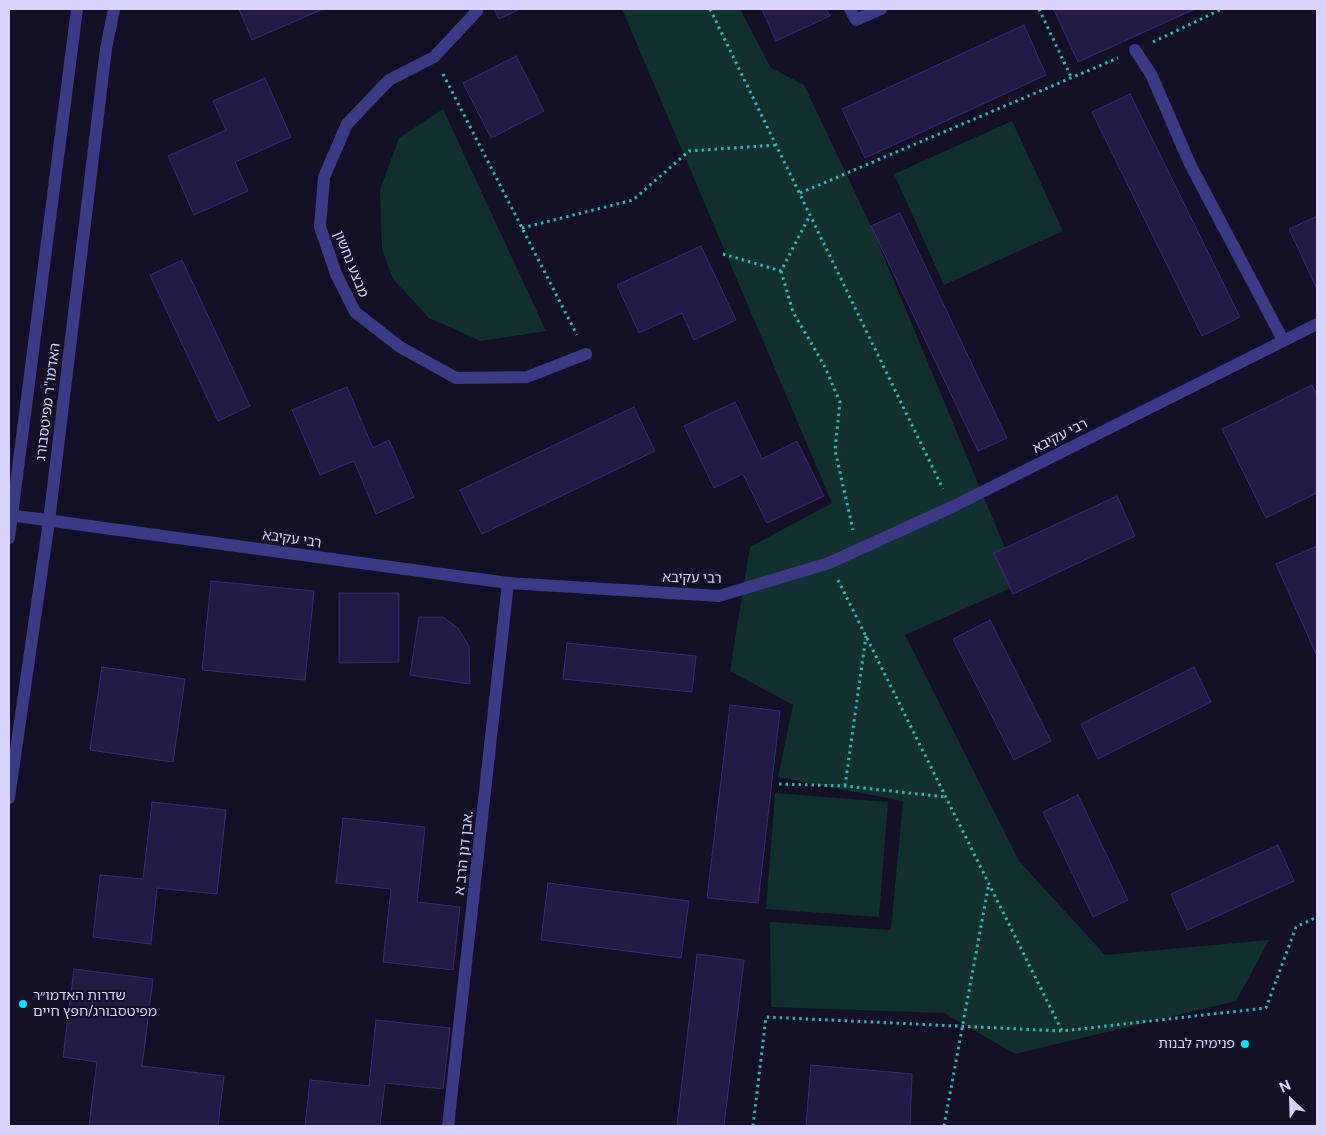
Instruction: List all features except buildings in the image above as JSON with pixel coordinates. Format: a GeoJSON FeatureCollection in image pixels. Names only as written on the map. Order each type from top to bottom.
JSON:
{"type":"FeatureCollection","features":[{"type":"Feature","properties":{"kind":"street","name":"האדמו\"ר מפיטסבורג"},"geometry":{"type":"LineString","coordinates":[[9,538],[10,515],[76,9]]}},
{"type":"Feature","properties":{"kind":"street","name":"האדמו\"ר מפיטסבורג"},"geometry":{"type":"LineString","coordinates":[[9,798],[49,521],[106,49],[114,9]]}},
{"type":"Feature","properties":{"kind":"street","name":"מבצע נחשון"},"geometry":{"type":"LineString","coordinates":[[476,9],[477,11],[434,57],[389,80],[347,124],[324,177],[320,227],[336,274],[355,312],[400,347],[456,378],[527,377],[586,354]]}},
{"type":"Feature","properties":{"kind":"street"},"geometry":{"type":"LineString","coordinates":[[850,9],[856,20],[881,9]]}},
{"type":"Feature","properties":{"kind":"street"},"geometry":{"type":"LineString","coordinates":[[1135,50],[1151,74],[1190,164],[1283,340]]}},
{"type":"Feature","properties":{"kind":"street","name":"רבי עקיבא"},"geometry":{"type":"LineString","coordinates":[[10,515],[508,583],[719,596],[829,563],[952,507],[1317,324]]}},
{"type":"Feature","properties":{"kind":"street","name":"אבן דנן הרב א."},"geometry":{"type":"LineString","coordinates":[[448,1126],[508,583]]}},
{"type":"Feature","properties":{"kind":"path"},"geometry":{"type":"LineString","coordinates":[[710,9],[952,507]]}},
{"type":"Feature","properties":{"kind":"path"},"geometry":{"type":"LineString","coordinates":[[1038,9],[1072,79]]}},
{"type":"Feature","properties":{"kind":"path"},"geometry":{"type":"LineString","coordinates":[[800,193],[1072,79],[1222,9]]}},
{"type":"Feature","properties":{"kind":"path"},"geometry":{"type":"LineString","coordinates":[[434,57],[586,354]]}},
{"type":"Feature","properties":{"kind":"path"},"geometry":{"type":"LineString","coordinates":[[522,228],[633,200],[689,151],[776,145]]}},
{"type":"Feature","properties":{"kind":"path"},"geometry":{"type":"LineString","coordinates":[[810,215],[781,271],[793,312],[824,365],[840,402],[835,450],[857,549]]}},
{"type":"Feature","properties":{"kind":"path"},"geometry":{"type":"LineString","coordinates":[[723,254],[781,271]]}},
{"type":"Feature","properties":{"kind":"path"},"geometry":{"type":"LineString","coordinates":[[829,563],[1062,1031]]}},
{"type":"Feature","properties":{"kind":"path"},"geometry":{"type":"LineString","coordinates":[[845,786],[866,636]]}},
{"type":"Feature","properties":{"kind":"path"},"geometry":{"type":"LineString","coordinates":[[780,784],[845,786],[946,797]]}},
{"type":"Feature","properties":{"kind":"path"},"geometry":{"type":"LineString","coordinates":[[944,1126],[989,883]]}},
{"type":"Feature","properties":{"kind":"path"},"geometry":{"type":"LineString","coordinates":[[753,1126],[766,1017],[1062,1031],[1266,1008],[1296,927],[1317,917]]}},
{"type":"Feature","properties":{"kind":"green space"},"geometry":{"type":"Polygon","coordinates":[[[622,9],[740,9],[771,68],[804,85],[871,226],[1020,584],[905,635],[1019,861],[1105,955],[1269,940],[1236,1001],[1015,1054],[944,1013],[771,1007],[770,922],[891,930],[903,801],[778,777],[793,705],[730,671],[750,547],[832,503],[622,9]]]}},
{"type":"Feature","properties":{"kind":"green space"},"geometry":{"type":"Polygon","coordinates":[[[443,109],[546,331],[481,341],[429,318],[393,279],[382,249],[380,190],[399,138],[443,109]]]}},
{"type":"Feature","properties":{"kind":"green space"},"geometry":{"type":"Polygon","coordinates":[[[1012,121],[1063,231],[944,285],[894,174],[1012,121]]]}},
{"type":"Feature","properties":{"kind":"green space"},"geometry":{"type":"Polygon","coordinates":[[[775,793],[888,802],[879,917],[766,909],[775,793]]]}},
{"type":"Feature","properties":{"kind":"place","name":"שדרות האדמו״ר מפיטסבורג/חפץ חיים"},"geometry":{"type":"Point","coordinates":[23,1004]}},
{"type":"Feature","properties":{"kind":"place","name":"פנימיה לבנות"},"geometry":{"type":"Point","coordinates":[1245,1044]}}]}
